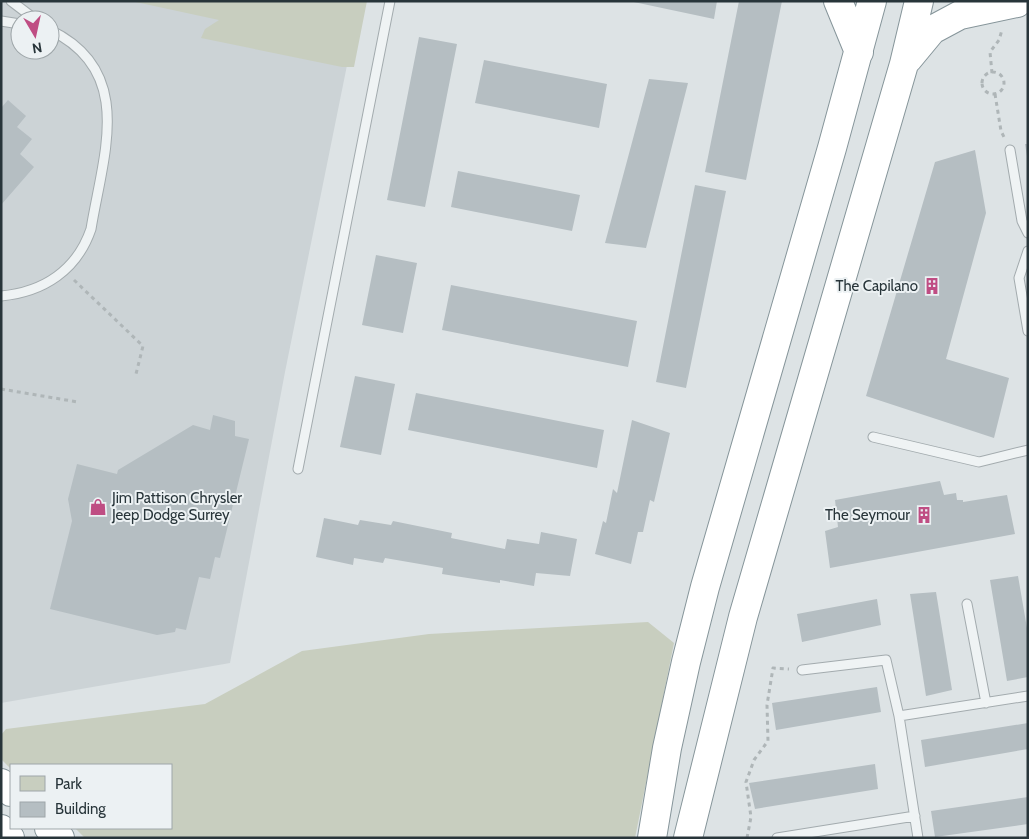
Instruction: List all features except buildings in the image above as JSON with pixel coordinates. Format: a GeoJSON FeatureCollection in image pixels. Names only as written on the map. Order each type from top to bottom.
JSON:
{"type":"FeatureCollection","features":[{"type":"Feature","properties":{"kind":"highway"},"geometry":{"type":"LineString","coordinates":[[838,1],[858,52]]}},
{"type":"Feature","properties":{"kind":"highway"},"geometry":{"type":"LineString","coordinates":[[652,838],[667,748],[695,624],[872,1]]}},
{"type":"Feature","properties":{"kind":"highway"},"geometry":{"type":"LineString","coordinates":[[688,838],[744,617],[904,64],[919,1]]}},
{"type":"Feature","properties":{"kind":"highway"},"geometry":{"type":"LineString","coordinates":[[904,64],[932,30],[960,15],[1017,3]]}},
{"type":"Feature","properties":{"kind":"highway"},"geometry":{"type":"LineString","coordinates":[[1,829],[10,838]]}},
{"type":"Feature","properties":{"kind":"highway"},"geometry":{"type":"LineString","coordinates":[[50,829],[60,838]]}},
{"type":"Feature","properties":{"kind":"lane"},"geometry":{"type":"LineString","coordinates":[[11,1],[23,10]]}},
{"type":"Feature","properties":{"kind":"lane"},"geometry":{"type":"LineString","coordinates":[[298,469],[390,1]]}},
{"type":"Feature","properties":{"kind":"lane"},"geometry":{"type":"LineString","coordinates":[[1,296],[22,294],[52,282],[76,259],[85,246],[91,228],[109,123],[104,89],[91,61],[69,39],[60,35]]}},
{"type":"Feature","properties":{"kind":"lane"},"geometry":{"type":"LineString","coordinates":[[1010,150],[1022,221],[1028,233]]}},
{"type":"Feature","properties":{"kind":"lane"},"geometry":{"type":"LineString","coordinates":[[1028,251],[1018,278],[1028,331]]}},
{"type":"Feature","properties":{"kind":"lane"},"geometry":{"type":"LineString","coordinates":[[873,438],[979,462],[1028,450]]}},
{"type":"Feature","properties":{"kind":"lane"},"geometry":{"type":"LineString","coordinates":[[967,604],[986,703]]}},
{"type":"Feature","properties":{"kind":"lane"},"geometry":{"type":"LineString","coordinates":[[802,670],[886,660],[899,716],[918,838]]}},
{"type":"Feature","properties":{"kind":"lane"},"geometry":{"type":"LineString","coordinates":[[899,716],[1028,696]]}},
{"type":"Feature","properties":{"kind":"lane"},"geometry":{"type":"LineString","coordinates":[[777,838],[915,816]]}},
{"type":"Feature","properties":{"kind":"path"},"geometry":{"type":"LineString","coordinates":[[992,73],[990,52],[999,40],[1002,26]]}},
{"type":"Feature","properties":{"kind":"path"},"geometry":{"type":"LineString","coordinates":[[992,73],[1002,77],[1004,84],[1001,91],[995,94],[985,90],[983,85],[986,75],[992,73]]}},
{"type":"Feature","properties":{"kind":"path"},"geometry":{"type":"LineString","coordinates":[[995,94],[1001,131],[1010,150]]}},
{"type":"Feature","properties":{"kind":"path"},"geometry":{"type":"LineString","coordinates":[[64,271],[144,346],[136,374]]}},
{"type":"Feature","properties":{"kind":"path"},"geometry":{"type":"LineString","coordinates":[[1,389],[78,402]]}},
{"type":"Feature","properties":{"kind":"path"},"geometry":{"type":"LineString","coordinates":[[747,838],[751,817],[746,782],[754,760],[768,742],[767,705],[773,668],[802,670]]}},
{"type":"Feature","properties":{"kind":"shaded area"},"geometry":{"type":"Polygon","coordinates":[[[1,1],[360,1],[285,372],[230,663],[1,703],[1,1]]]}},
{"type":"Feature","properties":{"kind":"green space"},"geometry":{"type":"Polygon","coordinates":[[[131,1],[367,1],[354,67],[342,67],[201,38],[205,29],[219,20],[131,1]]]}},
{"type":"Feature","properties":{"kind":"green space"},"geometry":{"type":"Polygon","coordinates":[[[648,622],[674,643],[635,838],[85,838],[76,829],[172,829],[172,764],[10,764],[10,768],[1,759],[1,735],[6,729],[205,704],[302,651],[429,634],[648,622]]]}},
{"type":"Feature","properties":{"kind":"place","name":"The Capilano"},"geometry":{"type":"Point","coordinates":[932,286]}},
{"type":"Feature","properties":{"kind":"place","name":"Jim Pattison Chrysler Jeep Dodge Surrey"},"geometry":{"type":"Point","coordinates":[98,507]}},
{"type":"Feature","properties":{"kind":"place","name":"The Seymour"},"geometry":{"type":"Point","coordinates":[924,515]}}]}
